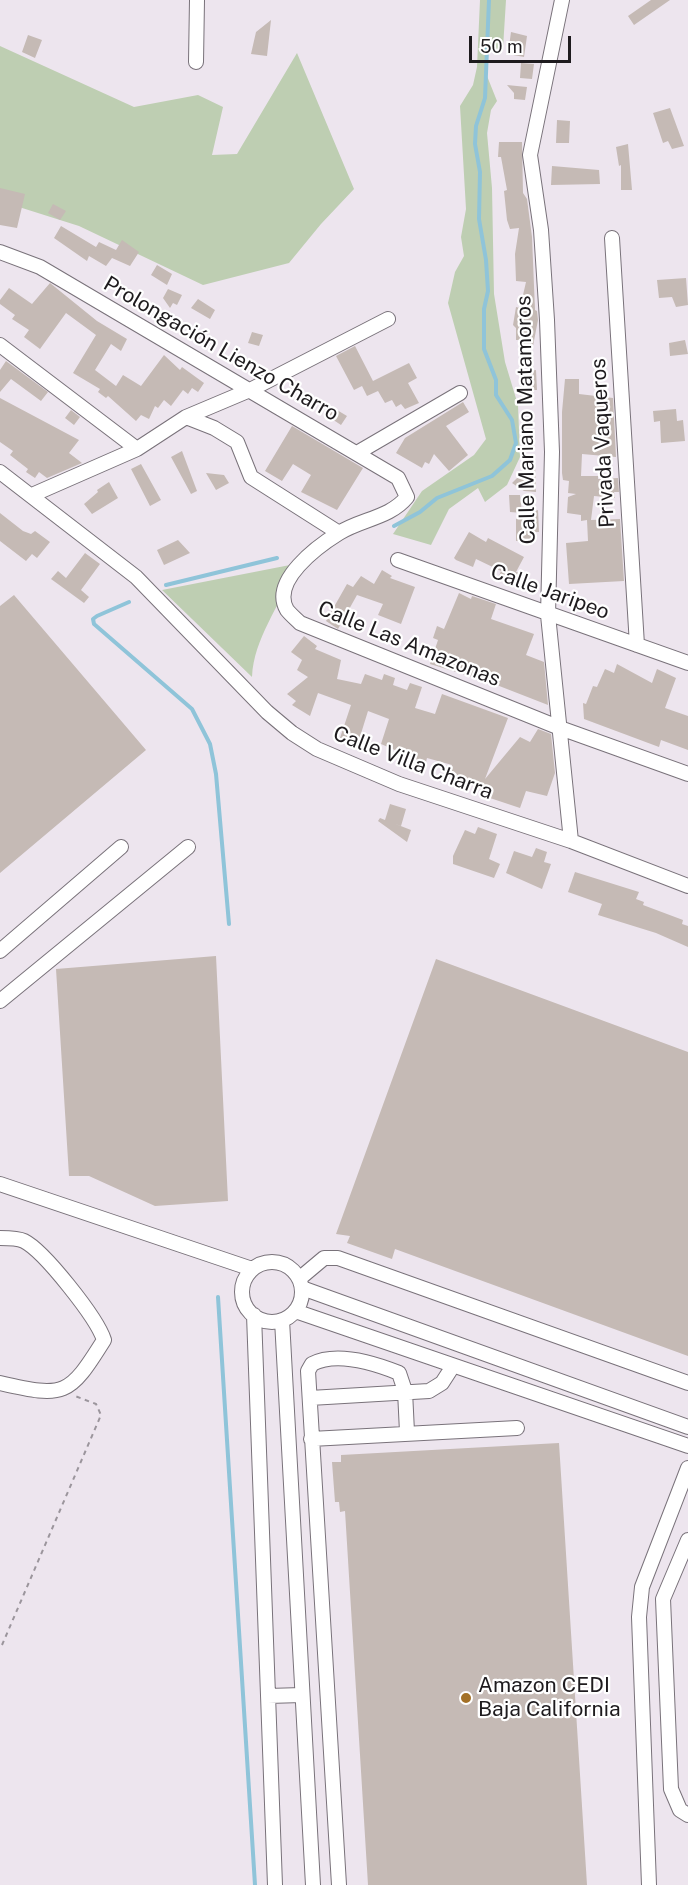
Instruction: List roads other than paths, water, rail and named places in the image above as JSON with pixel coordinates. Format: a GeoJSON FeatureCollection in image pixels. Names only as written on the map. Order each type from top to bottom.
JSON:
{"type":"FeatureCollection","features":[{"type":"Feature","properties":{"kind":"street"},"geometry":{"type":"LineString","coordinates":[[196,62],[197,0]]}},
{"type":"Feature","properties":{"kind":"street","name":"Calle Mariano Matamoros"},"geometry":{"type":"LineString","coordinates":[[562,0],[530,155],[541,230],[548,320],[552,452],[548,615],[571,841]]}},
{"type":"Feature","properties":{"kind":"street","name":"Privada Vaqueros"},"geometry":{"type":"LineString","coordinates":[[612,238],[637,645]]}},
{"type":"Feature","properties":{"kind":"street","name":"Prolongación Lienzo Charro"},"geometry":{"type":"LineString","coordinates":[[0,252],[40,267],[357,453],[398,478],[407,497]]}},
{"type":"Feature","properties":{"kind":"street"},"geometry":{"type":"LineString","coordinates":[[32,495],[137,449],[186,417],[250,390],[388,319]]}},
{"type":"Feature","properties":{"kind":"street"},"geometry":{"type":"LineString","coordinates":[[0,345],[137,449]]}},
{"type":"Feature","properties":{"kind":"street"},"geometry":{"type":"LineString","coordinates":[[357,453],[460,393]]}},
{"type":"Feature","properties":{"kind":"street"},"geometry":{"type":"LineString","coordinates":[[186,417],[214,428],[237,442],[251,477],[339,533]]}},
{"type":"Feature","properties":{"kind":"street","name":"Calle Villa Charra"},"geometry":{"type":"LineString","coordinates":[[0,472],[136,577],[233,679],[267,712],[300,738],[350,764],[399,784],[571,841],[688,886]]}},
{"type":"Feature","properties":{"kind":"street","name":"Calle Las Amazonas"},"geometry":{"type":"LineString","coordinates":[[407,497],[391,511],[339,533],[292,571],[283,589],[286,609],[300,623],[560,728],[688,774]]}},
{"type":"Feature","properties":{"kind":"street","name":"Calle Jaripeo"},"geometry":{"type":"LineString","coordinates":[[398,560],[688,663]]}},
{"type":"Feature","properties":{"kind":"street"},"geometry":{"type":"LineString","coordinates":[[0,951],[121,847]]}},
{"type":"Feature","properties":{"kind":"street"},"geometry":{"type":"LineString","coordinates":[[0,1001],[188,847]]}},
{"type":"Feature","properties":{"kind":"street"},"geometry":{"type":"LineString","coordinates":[[0,1184],[252,1269]]}},
{"type":"Feature","properties":{"kind":"street"},"geometry":{"type":"LineString","coordinates":[[0,1238],[23,1240],[45,1259],[101,1331],[104,1340],[81,1377],[62,1390],[38,1392],[0,1383]]}},
{"type":"Feature","properties":{"kind":"street"},"geometry":{"type":"LineString","coordinates":[[301,1284],[324,1258],[338,1258],[688,1383]]}},
{"type":"Feature","properties":{"kind":"street"},"geometry":{"type":"LineString","coordinates":[[267,1262],[275,1262],[290,1268],[301,1284],[302,1297],[295,1311],[282,1320],[267,1321],[254,1315],[245,1303],[243,1289],[252,1269],[267,1262]]}},
{"type":"Feature","properties":{"kind":"street"},"geometry":{"type":"LineString","coordinates":[[301,1284],[688,1427]]}},
{"type":"Feature","properties":{"kind":"street"},"geometry":{"type":"LineString","coordinates":[[295,1311],[688,1446]]}},
{"type":"Feature","properties":{"kind":"street"},"geometry":{"type":"LineString","coordinates":[[254,1315],[275,1885]]}},
{"type":"Feature","properties":{"kind":"street"},"geometry":{"type":"LineString","coordinates":[[282,1320],[313,1885]]}},
{"type":"Feature","properties":{"kind":"street"},"geometry":{"type":"LineString","coordinates":[[339,1885],[311,1439],[308,1371],[312,1364],[319,1360],[360,1360],[399,1373],[405,1390],[407,1432]]}},
{"type":"Feature","properties":{"kind":"street"},"geometry":{"type":"LineString","coordinates":[[310,1398],[405,1390],[429,1391],[442,1383],[453,1366]]}},
{"type":"Feature","properties":{"kind":"street"},"geometry":{"type":"LineString","coordinates":[[311,1439],[407,1432],[517,1428]]}},
{"type":"Feature","properties":{"kind":"street"},"geometry":{"type":"LineString","coordinates":[[650,1885],[639,1617],[642,1587],[688,1468]]}},
{"type":"Feature","properties":{"kind":"street"},"geometry":{"type":"LineString","coordinates":[[688,1540],[663,1599],[671,1788],[680,1810],[688,1815]]}},
{"type":"Feature","properties":{"kind":"street"},"geometry":{"type":"LineString","coordinates":[[268,1696],[302,1695]]}},
{"type":"Feature","properties":{"kind":"waterway"},"geometry":{"type":"LineString","coordinates":[[394,526],[420,512],[437,498],[492,476],[510,460],[516,443],[512,420],[496,395],[496,380],[484,349],[484,309],[488,291],[486,260],[479,219],[480,172],[475,144],[476,126],[485,98],[489,0]]}},
{"type":"Feature","properties":{"kind":"waterway"},"geometry":{"type":"LineString","coordinates":[[166,585],[277,558]]}},
{"type":"Feature","properties":{"kind":"waterway"},"geometry":{"type":"LineString","coordinates":[[129,602],[97,616],[93,619],[94,624],[192,709],[210,744],[216,774],[229,924]]}},
{"type":"Feature","properties":{"kind":"waterway"},"geometry":{"type":"LineString","coordinates":[[218,1297],[255,1885]]}},
{"type":"Feature","properties":{"kind":"place","name":"Amazon CEDI Baja California"},"geometry":{"type":"Point","coordinates":[466,1698]}}]}
